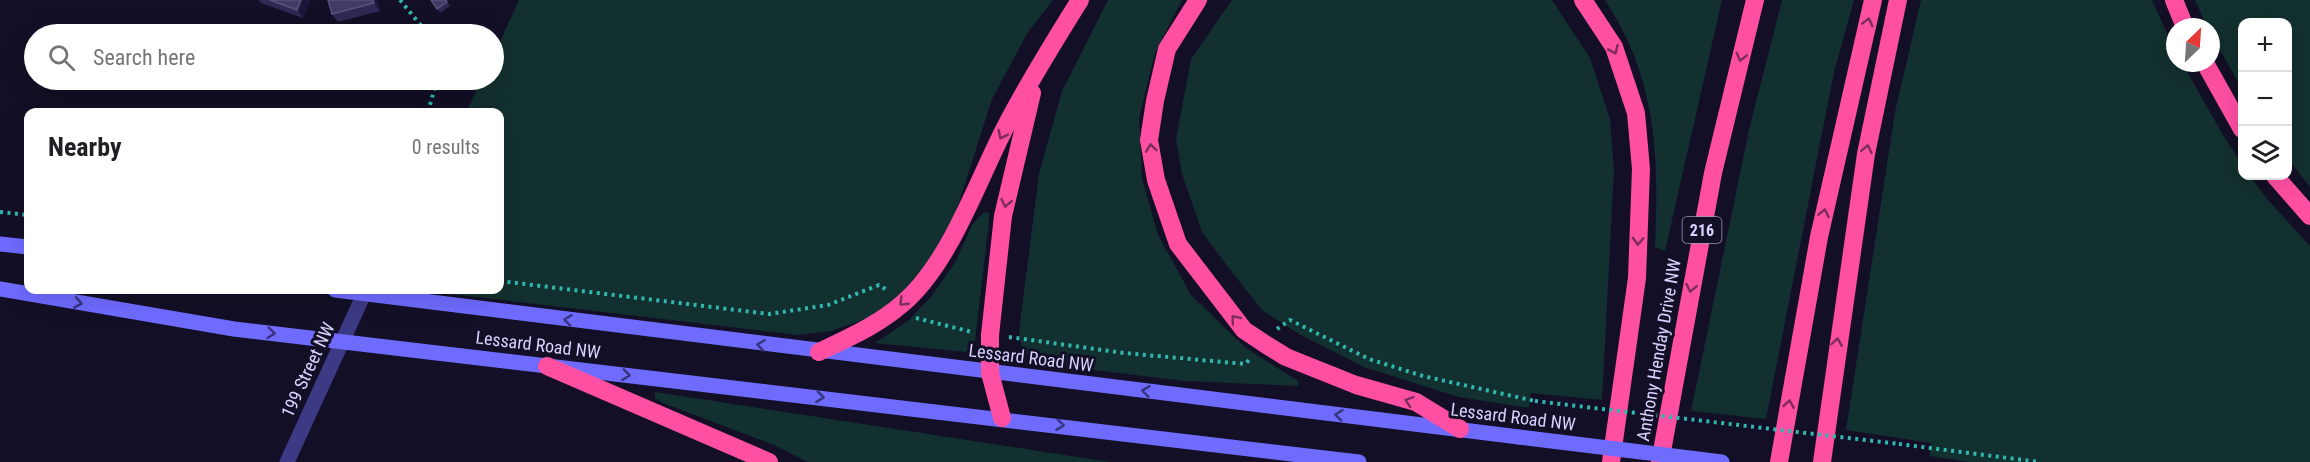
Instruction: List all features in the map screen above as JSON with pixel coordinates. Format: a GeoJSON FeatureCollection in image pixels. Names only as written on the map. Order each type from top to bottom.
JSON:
{"type":"FeatureCollection","features":[{"type":"Feature","properties":{"kind":"highway"},"geometry":{"type":"LineString","coordinates":[[819,352],[877,323],[904,303],[934,266],[1050,46],[1080,0]]}},
{"type":"Feature","properties":{"kind":"highway"},"geometry":{"type":"LineString","coordinates":[[1197,0],[1167,49],[1149,140],[1156,180],[1178,244],[1244,330],[1286,357],[1356,385],[1416,402],[1460,429]]}},
{"type":"Feature","properties":{"kind":"highway"},"geometry":{"type":"LineString","coordinates":[[1583,0],[1614,47],[1636,113],[1641,169],[1637,278],[1611,462]]}},
{"type":"Feature","properties":{"kind":"highway","name":"Anthony Henday Drive NW"},"geometry":{"type":"LineString","coordinates":[[1660,462],[1713,172],[1755,0]]}},
{"type":"Feature","properties":{"kind":"highway"},"geometry":{"type":"LineString","coordinates":[[1779,462],[1819,237],[1874,0]]}},
{"type":"Feature","properties":{"kind":"highway"},"geometry":{"type":"LineString","coordinates":[[1822,462],[1866,154],[1898,0]]}},
{"type":"Feature","properties":{"kind":"highway"},"geometry":{"type":"LineString","coordinates":[[2174,0],[2181,18]]}},
{"type":"Feature","properties":{"kind":"highway"},"geometry":{"type":"LineString","coordinates":[[1002,418],[990,373],[990,335],[1003,216],[1032,93],[1050,46]]}},
{"type":"Feature","properties":{"kind":"highway"},"geometry":{"type":"LineString","coordinates":[[2210,72],[2240,126]]}},
{"type":"Feature","properties":{"kind":"highway"},"geometry":{"type":"LineString","coordinates":[[2278,180],[2310,216]]}},
{"type":"Feature","properties":{"kind":"highway"},"geometry":{"type":"LineString","coordinates":[[547,366],[769,462]]}},
{"type":"Feature","properties":{"kind":"main road"},"geometry":{"type":"LineString","coordinates":[[0,244],[24,247]]}},
{"type":"Feature","properties":{"kind":"main road","name":"Lessard Road NW"},"geometry":{"type":"LineString","coordinates":[[0,289],[24,293]]}},
{"type":"Feature","properties":{"kind":"main road","name":"Lessard Road NW"},"geometry":{"type":"LineString","coordinates":[[29,294],[201,324],[1359,462]]}},
{"type":"Feature","properties":{"kind":"main road","name":"Lessard Road NW"},"geometry":{"type":"LineString","coordinates":[[364,294],[1722,462]]}},
{"type":"Feature","properties":{"kind":"street","name":"199 Street NW"},"geometry":{"type":"LineString","coordinates":[[287,462],[364,294]]}},
{"type":"Feature","properties":{"kind":"path"},"geometry":{"type":"LineString","coordinates":[[400,0],[420,24]]}},
{"type":"Feature","properties":{"kind":"path"},"geometry":{"type":"LineString","coordinates":[[429,108],[434,90]]}},
{"type":"Feature","properties":{"kind":"path"},"geometry":{"type":"LineString","coordinates":[[0,212],[24,215]]}},
{"type":"Feature","properties":{"kind":"path"},"geometry":{"type":"LineString","coordinates":[[504,281],[769,314],[828,304],[879,285],[893,294]]}},
{"type":"Feature","properties":{"kind":"path"},"geometry":{"type":"LineString","coordinates":[[918,320],[990,335],[1124,353],[1245,364],[1257,353]]}},
{"type":"Feature","properties":{"kind":"path"},"geometry":{"type":"LineString","coordinates":[[1274,332],[1290,320],[1369,359],[1423,376],[1535,401],[2040,462]]}},
{"type":"Feature","properties":{"kind":"green space"},"geometry":{"type":"Polygon","coordinates":[[[519,0],[1053,0],[1028,32],[992,99],[955,215],[919,278],[877,315],[831,331],[798,335],[451,294],[504,294],[504,108],[468,108],[477,90],[504,90],[504,33],[519,0]]]}},
{"type":"Feature","properties":{"kind":"green space"},"geometry":{"type":"Polygon","coordinates":[[[1108,0],[1182,0],[1155,53],[1139,118],[1142,178],[1158,235],[1191,295],[1246,348],[1298,381],[1298,386],[1184,381],[1038,363],[1024,350],[1019,331],[1039,174],[1062,91],[1108,0]]]}},
{"type":"Feature","properties":{"kind":"green space"},"geometry":{"type":"Polygon","coordinates":[[[1232,0],[1551,0],[1554,3],[1590,58],[1610,119],[1614,170],[1602,400],[1531,393],[1529,408],[1459,397],[1364,367],[1299,334],[1262,310],[1202,232],[1182,174],[1176,139],[1191,59],[1232,0]]]}},
{"type":"Feature","properties":{"kind":"green space"},"geometry":{"type":"Polygon","coordinates":[[[1605,0],[1722,0],[1665,251],[1655,247],[1655,149],[1645,89],[1622,30],[1605,0]]]}},
{"type":"Feature","properties":{"kind":"green space"},"geometry":{"type":"Polygon","coordinates":[[[1782,0],[1854,0],[1834,72],[1766,419],[1691,411],[1749,130],[1782,0]]]}},
{"type":"Feature","properties":{"kind":"green space"},"geometry":{"type":"Polygon","coordinates":[[[1921,0],[2152,0],[2166,31],[2166,72],[2187,72],[2238,158],[2238,180],[2253,180],[2310,246],[2310,462],[1969,462],[1930,456],[1931,443],[1846,430],[1895,112],[1921,0]]]}},
{"type":"Feature","properties":{"kind":"green space"},"geometry":{"type":"Polygon","coordinates":[[[2195,0],[2310,0],[2310,187],[2292,164],[2292,18],[2238,18],[2238,82],[2220,50],[2220,18],[2203,18],[2195,0]]]}},
{"type":"Feature","properties":{"kind":"green space"},"geometry":{"type":"Polygon","coordinates":[[[984,212],[989,213],[989,222],[975,341],[966,352],[875,343],[908,321],[931,297],[956,261],[972,225],[984,212]]]}},
{"type":"Feature","properties":{"kind":"green space"},"geometry":{"type":"Polygon","coordinates":[[[655,392],[1111,462],[808,462],[774,445],[663,403],[655,398],[655,392]]]}},
{"type":"Feature","properties":{"kind":"building"},"geometry":{"type":"Polygon","coordinates":[[[270,0],[301,0],[297,10],[270,0]]]}},
{"type":"Feature","properties":{"kind":"building"},"geometry":{"type":"Polygon","coordinates":[[[328,0],[373,0],[374,3],[332,14],[328,0]]]}},
{"type":"Feature","properties":{"kind":"building"},"geometry":{"type":"Polygon","coordinates":[[[431,0],[446,0],[447,2],[437,9],[431,0]]]}}]}
